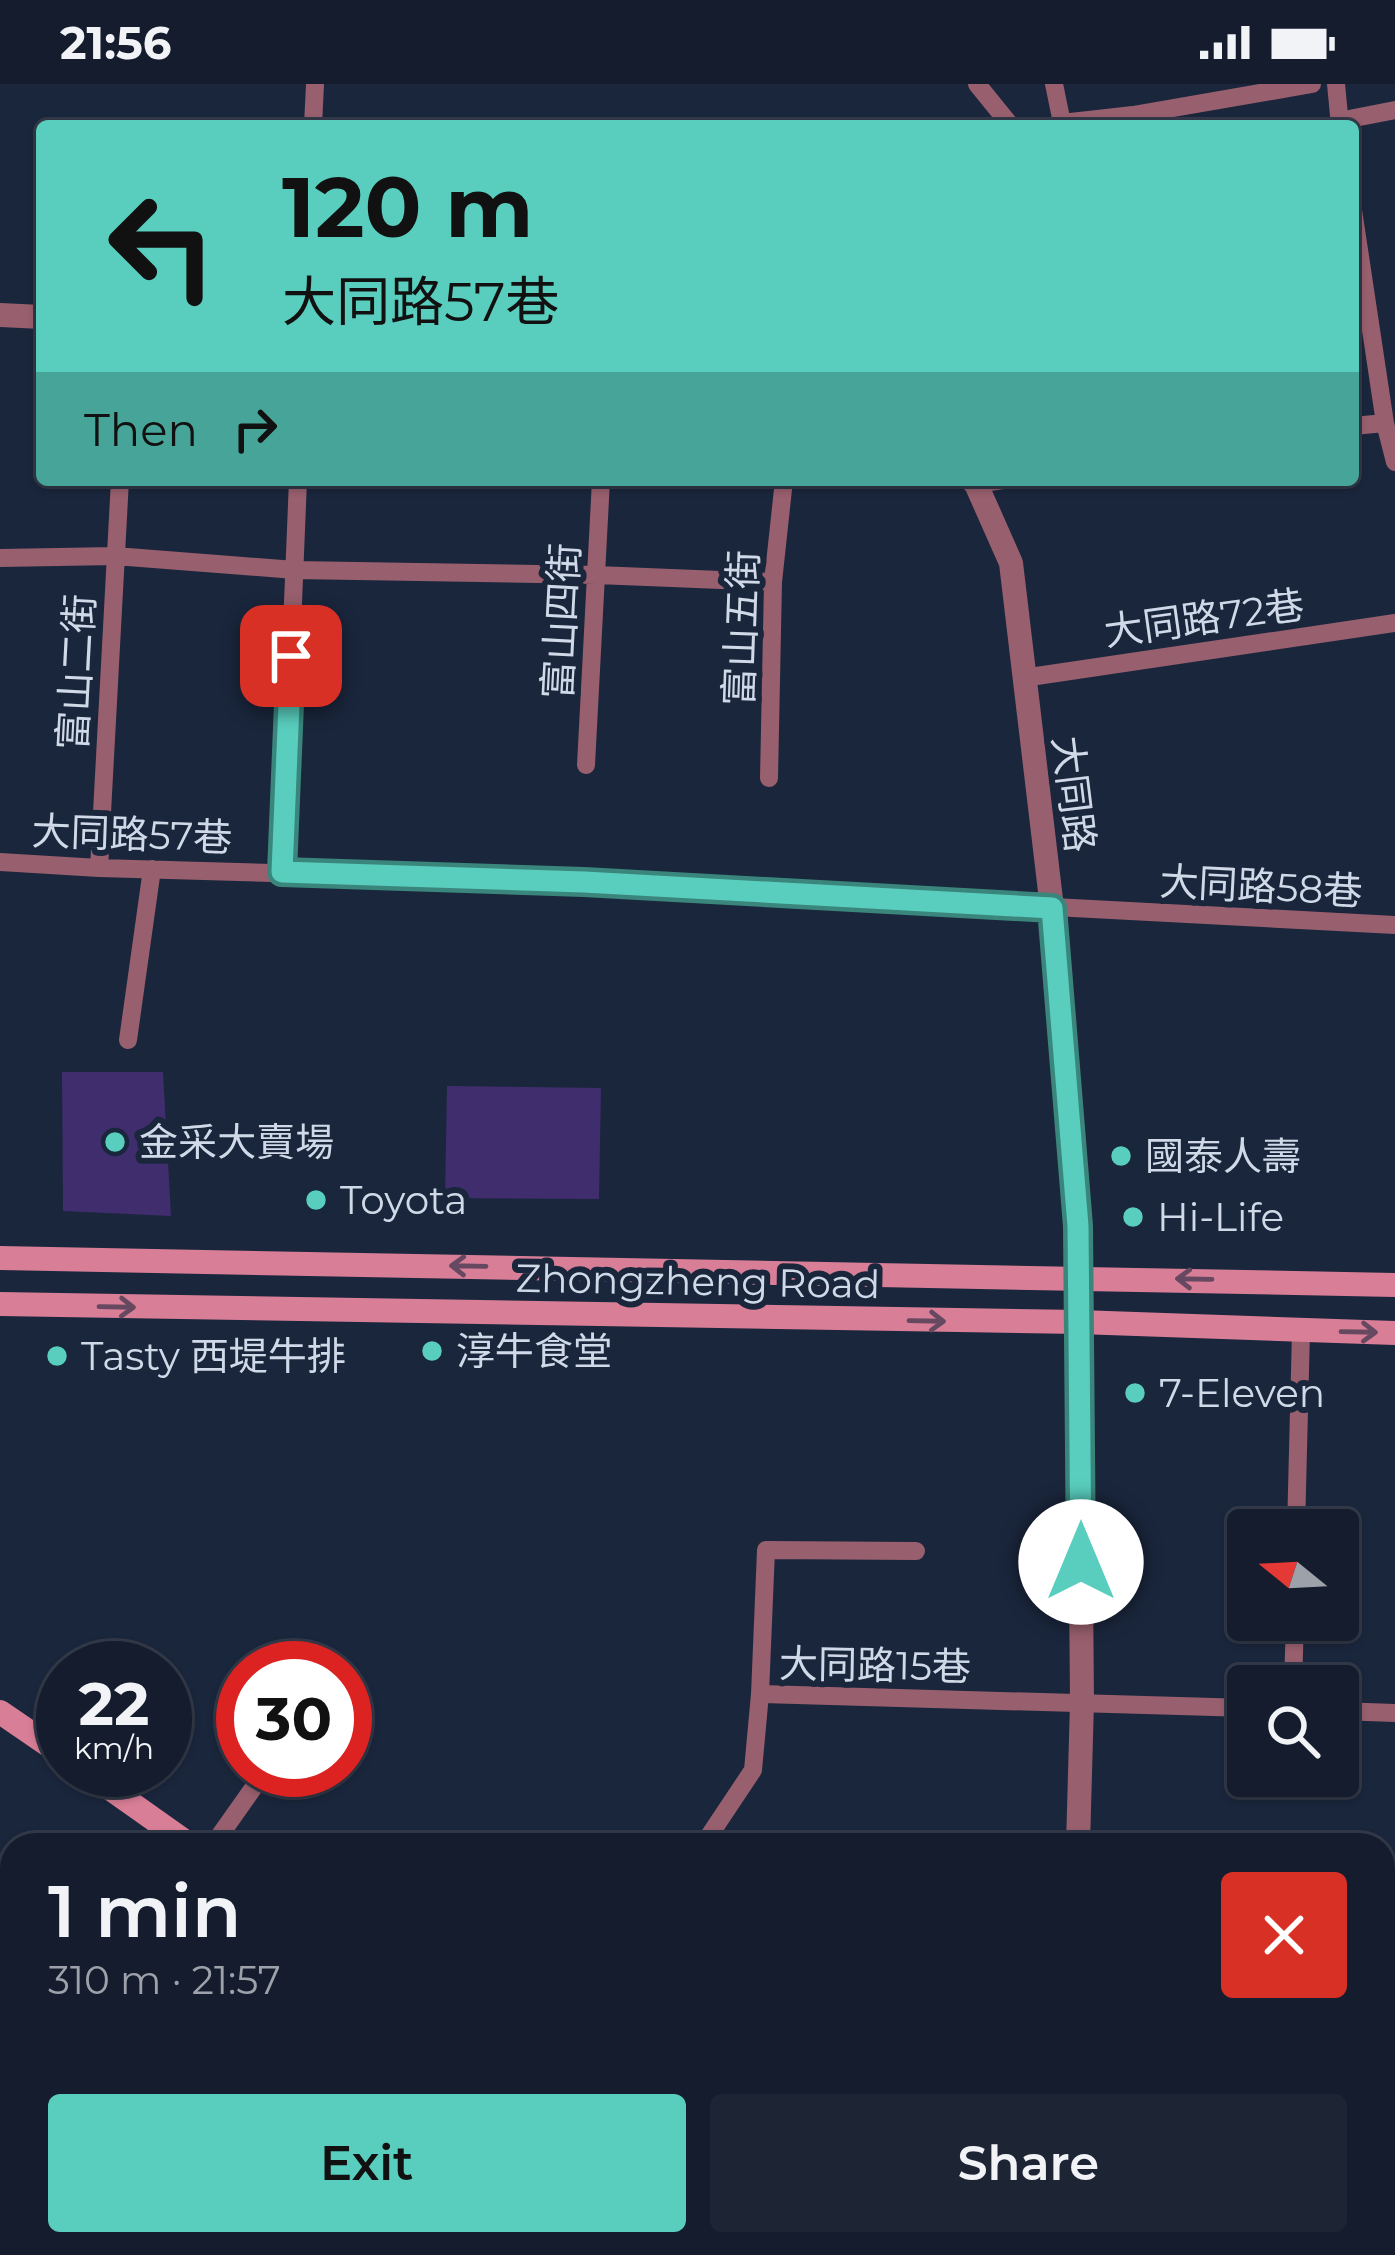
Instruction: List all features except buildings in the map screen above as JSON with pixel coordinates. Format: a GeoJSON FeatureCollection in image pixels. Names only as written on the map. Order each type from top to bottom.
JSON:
{"type":"FeatureCollection","features":[{"type":"Feature","properties":{"kind":"main road","name":"Zhongzheng Road"},"geometry":{"type":"LineString","coordinates":[[0,1258],[1395,1285]]}},
{"type":"Feature","properties":{"kind":"main road","name":"Zhongzheng Road"},"geometry":{"type":"LineString","coordinates":[[0,1304],[1079,1322],[1395,1333]]}},
{"type":"Feature","properties":{"kind":"main road"},"geometry":{"type":"LineString","coordinates":[[0,1712],[36,1737]]}},
{"type":"Feature","properties":{"kind":"main road"},"geometry":{"type":"LineString","coordinates":[[122,1797],[173,1833]]}},
{"type":"Feature","properties":{"kind":"street"},"geometry":{"type":"LineString","coordinates":[[0,315],[36,317]]}},
{"type":"Feature","properties":{"kind":"street","name":"大同路"},"geometry":{"type":"LineString","coordinates":[[976,486],[1011,563],[1052,908],[1078,1226],[1082,1702],[1078,1833]]}},
{"type":"Feature","properties":{"kind":"lane"},"geometry":{"type":"LineString","coordinates":[[313,120],[315,84]]}},
{"type":"Feature","properties":{"kind":"lane"},"geometry":{"type":"LineString","coordinates":[[977,84],[1006,120]]}},
{"type":"Feature","properties":{"kind":"lane"},"geometry":{"type":"LineString","coordinates":[[1054,84],[1058,120]]}},
{"type":"Feature","properties":{"kind":"lane"},"geometry":{"type":"LineString","coordinates":[[1096,120],[1312,84]]}},
{"type":"Feature","properties":{"kind":"lane"},"geometry":{"type":"LineString","coordinates":[[1336,84],[1340,120]]}},
{"type":"Feature","properties":{"kind":"lane"},"geometry":{"type":"LineString","coordinates":[[1356,120],[1395,110]]}},
{"type":"Feature","properties":{"kind":"lane"},"geometry":{"type":"LineString","coordinates":[[1359,244],[1395,462]]}},
{"type":"Feature","properties":{"kind":"lane"},"geometry":{"type":"LineString","coordinates":[[1359,423],[1388,410]]}},
{"type":"Feature","properties":{"kind":"lane","name":"富山二街"},"geometry":{"type":"LineString","coordinates":[[99,868],[119,486]]}},
{"type":"Feature","properties":{"kind":"lane"},"geometry":{"type":"LineString","coordinates":[[282,872],[298,486]]}},
{"type":"Feature","properties":{"kind":"lane","name":"富山四街"},"geometry":{"type":"LineString","coordinates":[[586,765],[601,486]]}},
{"type":"Feature","properties":{"kind":"lane","name":"富山五街"},"geometry":{"type":"LineString","coordinates":[[769,778],[773,582],[783,486]]}},
{"type":"Feature","properties":{"kind":"lane"},"geometry":{"type":"LineString","coordinates":[[0,558],[115,556],[295,570],[773,582]]}},
{"type":"Feature","properties":{"kind":"lane","name":"大同路72巷"},"geometry":{"type":"LineString","coordinates":[[1023,678],[1395,623]]}},
{"type":"Feature","properties":{"kind":"lane","name":"大同路57巷"},"geometry":{"type":"LineString","coordinates":[[0,862],[584,882],[1052,908]]}},
{"type":"Feature","properties":{"kind":"lane"},"geometry":{"type":"LineString","coordinates":[[128,1040],[152,869]]}},
{"type":"Feature","properties":{"kind":"lane","name":"大同路58巷"},"geometry":{"type":"LineString","coordinates":[[1052,908],[1395,925]]}},
{"type":"Feature","properties":{"kind":"lane"},"geometry":{"type":"LineString","coordinates":[[1297,1509],[1301,1331]]}},
{"type":"Feature","properties":{"kind":"lane"},"geometry":{"type":"LineString","coordinates":[[760,1694],[766,1550],[916,1552]]}},
{"type":"Feature","properties":{"kind":"lane","name":"大同路15巷"},"geometry":{"type":"LineString","coordinates":[[711,1833],[753,1770],[760,1694],[1227,1707]]}},
{"type":"Feature","properties":{"kind":"lane"},"geometry":{"type":"LineString","coordinates":[[1359,1712],[1395,1713]]}},
{"type":"Feature","properties":{"kind":"lane"},"geometry":{"type":"LineString","coordinates":[[221,1833],[247,1797]]}},
{"type":"Feature","properties":{"kind":"place","name":"金采大賣場"},"geometry":{"type":"Point","coordinates":[115,1142]}},
{"type":"Feature","properties":{"kind":"place","name":"國泰人壽"},"geometry":{"type":"Point","coordinates":[1121,1156]}},
{"type":"Feature","properties":{"kind":"place","name":"Toyota"},"geometry":{"type":"Point","coordinates":[316,1200]}},
{"type":"Feature","properties":{"kind":"place","name":"Hi-Life"},"geometry":{"type":"Point","coordinates":[1133,1217]}},
{"type":"Feature","properties":{"kind":"place","name":"淳牛食堂"},"geometry":{"type":"Point","coordinates":[432,1351]}},
{"type":"Feature","properties":{"kind":"place","name":"Tasty 西堤牛排"},"geometry":{"type":"Point","coordinates":[57,1356]}},
{"type":"Feature","properties":{"kind":"place","name":"7-Eleven"},"geometry":{"type":"Point","coordinates":[1135,1393]}},
{"type":"Feature","properties":{"kind":"route"},"geometry":{"type":"LineString","coordinates":[[291,656],[282,872],[584,882],[1052,908],[1078,1226],[1081,1562]]}}]}
